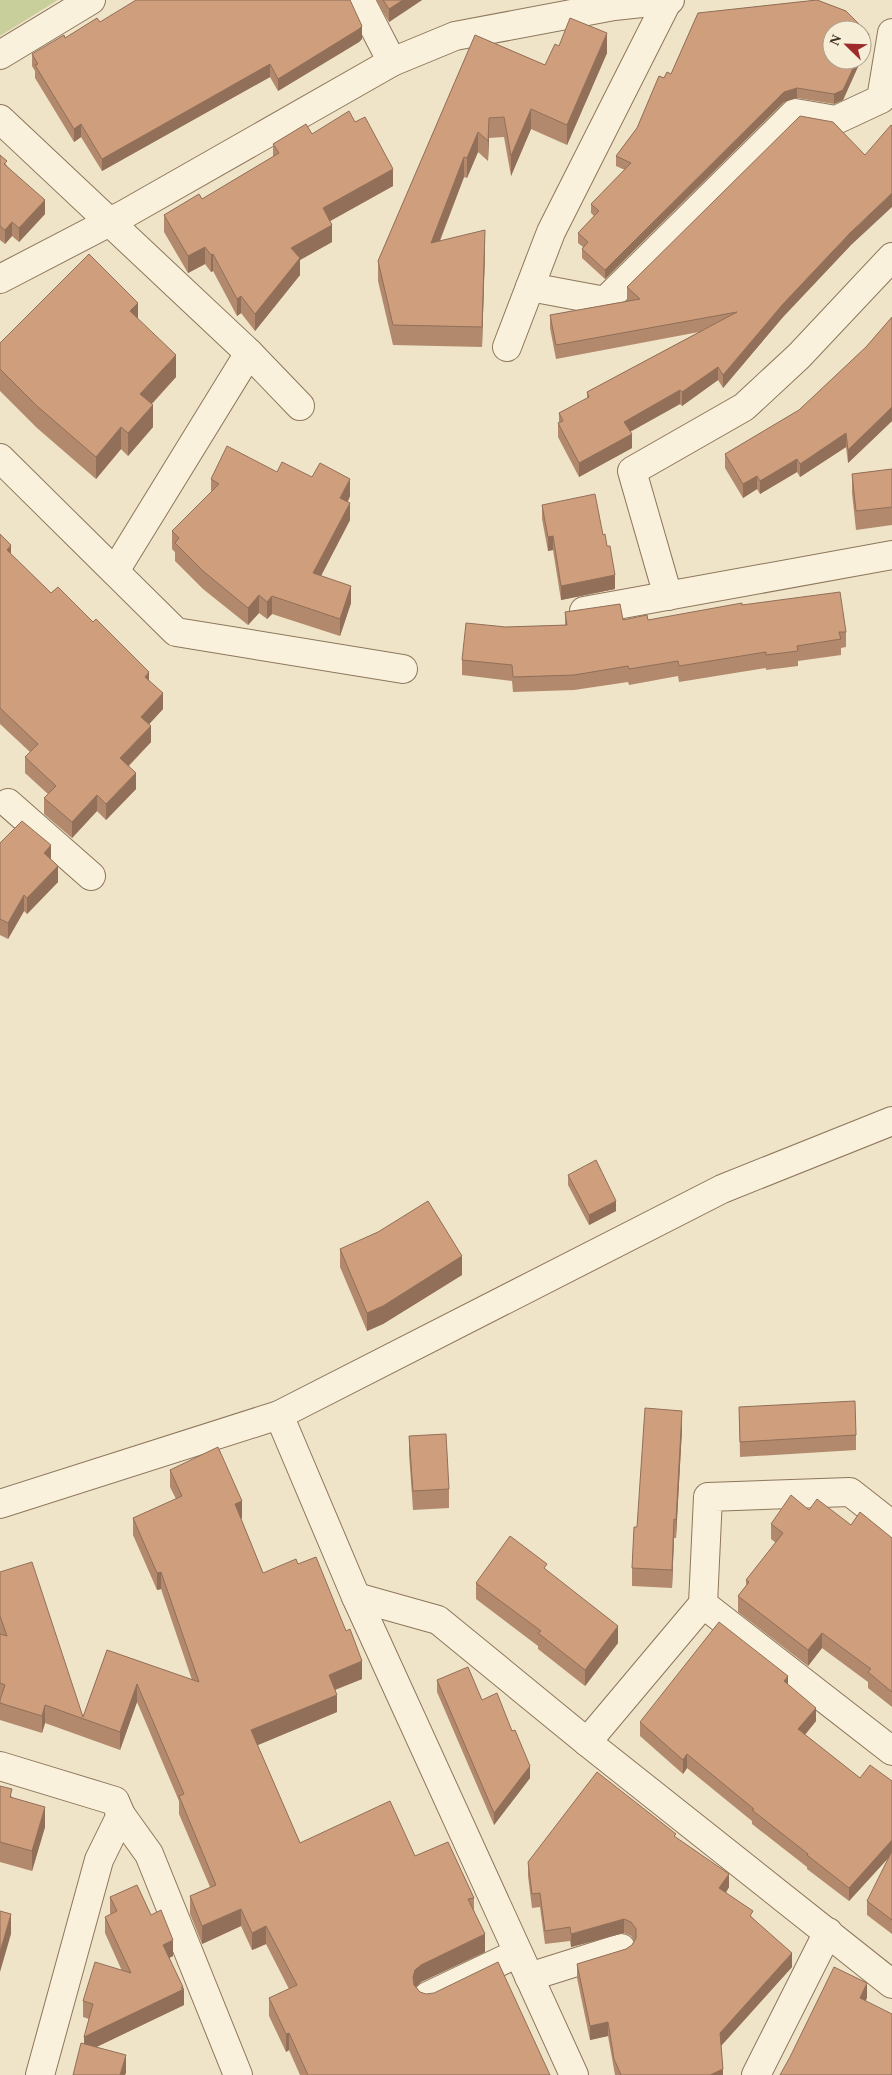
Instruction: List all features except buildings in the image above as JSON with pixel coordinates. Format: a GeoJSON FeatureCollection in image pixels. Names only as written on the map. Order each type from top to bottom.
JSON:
{"type":"FeatureCollection","features":[{"type":"Feature","properties":{"kind":"street"},"geometry":{"type":"LineString","coordinates":[[0,55],[91,0]]}},
{"type":"Feature","properties":{"kind":"street"},"geometry":{"type":"LineString","coordinates":[[360,0],[392,62]]}},
{"type":"Feature","properties":{"kind":"street"},"geometry":{"type":"LineString","coordinates":[[0,279],[110,222],[392,62],[455,36],[614,6],[668,0]]}},
{"type":"Feature","properties":{"kind":"street"},"geometry":{"type":"LineString","coordinates":[[507,347],[551,232],[668,0]]}},
{"type":"Feature","properties":{"kind":"street"},"geometry":{"type":"LineString","coordinates":[[530,287],[605,301],[795,112],[836,120],[881,99],[889,77],[892,33]]}},
{"type":"Feature","properties":{"kind":"street"},"geometry":{"type":"LineString","coordinates":[[0,119],[248,353],[300,406]]}},
{"type":"Feature","properties":{"kind":"street"},"geometry":{"type":"LineString","coordinates":[[668,596],[632,471],[744,407],[799,356],[892,258]]}},
{"type":"Feature","properties":{"kind":"street"},"geometry":{"type":"LineString","coordinates":[[115,571],[248,353]]}},
{"type":"Feature","properties":{"kind":"street"},"geometry":{"type":"LineString","coordinates":[[0,458],[176,632],[403,669]]}},
{"type":"Feature","properties":{"kind":"street"},"geometry":{"type":"LineString","coordinates":[[569,613],[892,554]]}},
{"type":"Feature","properties":{"kind":"street"},"geometry":{"type":"LineString","coordinates":[[3,804],[90,876]]}},
{"type":"Feature","properties":{"kind":"street"},"geometry":{"type":"LineString","coordinates":[[0,1504],[279,1415],[722,1189],[892,1121]]}},
{"type":"Feature","properties":{"kind":"street"},"geometry":{"type":"LineString","coordinates":[[279,1415],[356,1597],[574,2075]]}},
{"type":"Feature","properties":{"kind":"street"},"geometry":{"type":"LineString","coordinates":[[588,1742],[703,1604],[708,1496],[850,1492],[892,1525]]}},
{"type":"Feature","properties":{"kind":"street"},"geometry":{"type":"LineString","coordinates":[[356,1597],[438,1620],[892,1984]]}},
{"type":"Feature","properties":{"kind":"street"},"geometry":{"type":"LineString","coordinates":[[703,1604],[892,1751]]}},
{"type":"Feature","properties":{"kind":"street"},"geometry":{"type":"LineString","coordinates":[[0,1766],[115,1801],[121,1815],[149,1854],[238,2075]]}},
{"type":"Feature","properties":{"kind":"street"},"geometry":{"type":"LineString","coordinates":[[40,2075],[99,1860],[121,1815]]}},
{"type":"Feature","properties":{"kind":"street"},"geometry":{"type":"LineString","coordinates":[[756,2075],[828,1932]]}},
{"type":"Feature","properties":{"kind":"street"},"geometry":{"type":"LineString","coordinates":[[428,1996],[524,1965],[621,1948]]}},
{"type":"Feature","properties":{"kind":"green space"},"geometry":{"type":"Polygon","coordinates":[[[0,0],[58,0],[0,36],[0,0]]]}}]}
